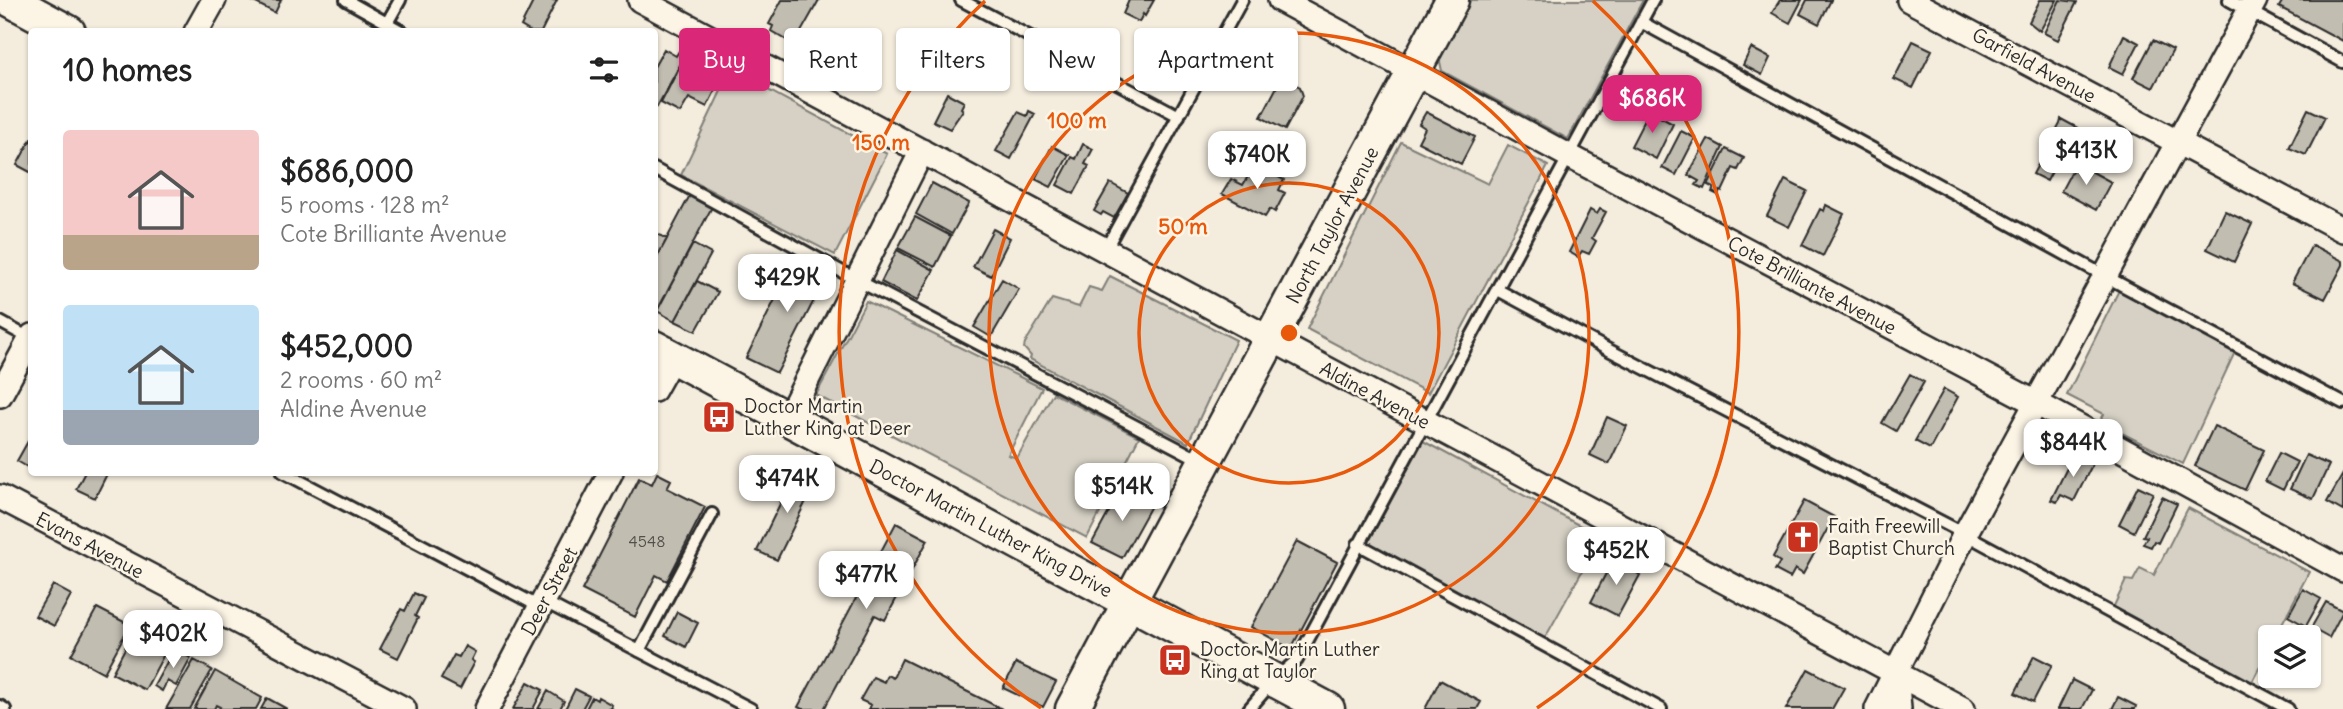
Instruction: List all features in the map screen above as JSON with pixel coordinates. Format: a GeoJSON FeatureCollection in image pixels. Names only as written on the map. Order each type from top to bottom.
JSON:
{"type":"FeatureCollection","features":[{"type":"Feature","properties":{"kind":"main road"},"geometry":{"type":"LineString","coordinates":[[10,0],[62,28]]}},
{"type":"Feature","properties":{"kind":"main road","name":"North Taylor Avenue"},"geometry":{"type":"LineString","coordinates":[[1072,709],[1452,0]]}},
{"type":"Feature","properties":{"kind":"main road","name":"Doctor Martin Luther King Drive"},"geometry":{"type":"LineString","coordinates":[[664,351],[1328,709]]}},
{"type":"Feature","properties":{"kind":"street"},"geometry":{"type":"LineString","coordinates":[[198,28],[214,0]]}},
{"type":"Feature","properties":{"kind":"street","name":"Aldine Avenue"},"geometry":{"type":"LineString","coordinates":[[640,0],[1963,709]]}},
{"type":"Feature","properties":{"kind":"street","name":"Cote Brilliante Avenue"},"geometry":{"type":"LineString","coordinates":[[1280,0],[2343,570]]}},
{"type":"Feature","properties":{"kind":"street","name":"Garfield Avenue"},"geometry":{"type":"LineString","coordinates":[[1909,0],[2343,230]]}},
{"type":"Feature","properties":{"kind":"street"},"geometry":{"type":"LineString","coordinates":[[1877,709],[1965,534],[2252,6]]}},
{"type":"Feature","properties":{"kind":"street"},"geometry":{"type":"LineString","coordinates":[[788,418],[922,151]]}},
{"type":"Feature","properties":{"kind":"street"},"geometry":{"type":"LineString","coordinates":[[0,395],[28,344]]}},
{"type":"Feature","properties":{"kind":"street"},"geometry":{"type":"LineString","coordinates":[[658,374],[664,351]]}},
{"type":"Feature","properties":{"kind":"street","name":"Deer Street"},"geometry":{"type":"LineString","coordinates":[[487,709],[609,476]]}},
{"type":"Feature","properties":{"kind":"street","name":"Evans Avenue"},"geometry":{"type":"LineString","coordinates":[[0,497],[404,709]]}},
{"type":"Feature","properties":{"kind":"street"},"geometry":{"type":"LineString","coordinates":[[1896,673],[1899,709]]}},
{"type":"Feature","properties":{"kind":"lane"},"geometry":{"type":"LineString","coordinates":[[346,0],[396,28]]}},
{"type":"Feature","properties":{"kind":"lane"},"geometry":{"type":"LineString","coordinates":[[387,23],[400,0]]}},
{"type":"Feature","properties":{"kind":"lane"},"geometry":{"type":"LineString","coordinates":[[961,0],[1178,116]]}},
{"type":"Feature","properties":{"kind":"lane"},"geometry":{"type":"LineString","coordinates":[[1105,250],[1242,0]]}},
{"type":"Feature","properties":{"kind":"lane"},"geometry":{"type":"LineString","coordinates":[[1250,709],[1274,680],[1297,660],[1653,0]]}},
{"type":"Feature","properties":{"kind":"lane"},"geometry":{"type":"LineString","coordinates":[[2229,0],[2252,6],[2343,62]]}},
{"type":"Feature","properties":{"kind":"lane"},"geometry":{"type":"LineString","coordinates":[[1641,22],[2343,403]]}},
{"type":"Feature","properties":{"kind":"lane"},"geometry":{"type":"LineString","coordinates":[[658,171],[857,280],[1205,462]]}},
{"type":"Feature","properties":{"kind":"lane"},"geometry":{"type":"LineString","coordinates":[[1498,289],[1607,349],[1965,534],[2288,709]]}},
{"type":"Feature","properties":{"kind":"lane"},"geometry":{"type":"LineString","coordinates":[[0,322],[28,336]]}},
{"type":"Feature","properties":{"kind":"lane"},"geometry":{"type":"LineString","coordinates":[[291,476],[751,709]]}},
{"type":"Feature","properties":{"kind":"lane"},"geometry":{"type":"LineString","coordinates":[[639,651],[712,514]]}},
{"type":"Feature","properties":{"kind":"lane"},"geometry":{"type":"LineString","coordinates":[[1358,544],[1661,709]]}},
{"type":"Feature","properties":{"kind":"lane"},"geometry":{"type":"LineString","coordinates":[[0,706],[5,709]]}},
{"type":"Feature","properties":{"kind":"shaded area"},"geometry":{"type":"Polygon","coordinates":[[[1470,0],[1643,0],[1568,139],[1442,71],[1439,57],[1470,0]]]}},
{"type":"Feature","properties":{"kind":"shaded area"},"geometry":{"type":"Polygon","coordinates":[[[721,91],[770,91],[887,154],[835,255],[681,175],[721,91]]]}},
{"type":"Feature","properties":{"kind":"shaded area"},"geometry":{"type":"Polygon","coordinates":[[[1401,142],[1488,184],[1508,145],[1548,166],[1428,393],[1307,329],[1401,142]]]}},
{"type":"Feature","properties":{"kind":"shaded area"},"geometry":{"type":"Polygon","coordinates":[[[1110,276],[1236,340],[1188,443],[1030,359],[1031,356],[1024,348],[1052,299],[1079,307],[1089,287],[1102,291],[1110,276]]]}},
{"type":"Feature","properties":{"kind":"shaded area"},"geometry":{"type":"Polygon","coordinates":[[[2119,290],[2235,352],[2183,464],[2100,422],[2104,414],[2067,395],[2119,290]]]}},
{"type":"Feature","properties":{"kind":"shaded area"},"geometry":{"type":"Polygon","coordinates":[[[866,301],[1042,388],[1008,455],[1017,458],[1053,393],[1139,437],[1087,538],[816,395],[866,301]]]}},
{"type":"Feature","properties":{"kind":"shaded area"},"geometry":{"type":"Polygon","coordinates":[[[1423,441],[1601,537],[1544,640],[1368,543],[1423,441]]]}},
{"type":"Feature","properties":{"kind":"shaded area"},"geometry":{"type":"Polygon","coordinates":[[[2188,508],[2309,572],[2281,625],[2258,625],[2258,670],[2251,684],[2113,608],[2126,580],[2133,581],[2140,568],[2154,575],[2188,508]]]}},
{"type":"Feature","properties":{"kind":"building"},"geometry":{"type":"Polygon","coordinates":[[[250,0],[281,0],[275,13],[250,0]]]}},
{"type":"Feature","properties":{"kind":"building"},"geometry":{"type":"Polygon","coordinates":[[[534,0],[557,0],[543,28],[521,26],[534,0]]]}},
{"type":"Feature","properties":{"kind":"building"},"geometry":{"type":"Polygon","coordinates":[[[782,0],[819,0],[803,28],[784,28],[784,39],[771,31],[773,26],[769,24],[782,0]]]}},
{"type":"Feature","properties":{"kind":"building"},"geometry":{"type":"Polygon","coordinates":[[[1129,0],[1154,0],[1139,22],[1123,14],[1129,0]]]}},
{"type":"Feature","properties":{"kind":"building"},"geometry":{"type":"Polygon","coordinates":[[[1780,0],[1802,0],[1790,23],[1772,13],[1780,0]]]}},
{"type":"Feature","properties":{"kind":"building"},"geometry":{"type":"Polygon","coordinates":[[[1807,0],[1831,0],[1819,24],[1800,14],[1807,0]]]}},
{"type":"Feature","properties":{"kind":"building"},"geometry":{"type":"Polygon","coordinates":[[[2040,0],[2057,0],[2040,31],[2029,22],[2040,0]]]}},
{"type":"Feature","properties":{"kind":"building"},"geometry":{"type":"Polygon","coordinates":[[[2060,0],[2077,2],[2058,40],[2044,33],[2060,0]]]}},
{"type":"Feature","properties":{"kind":"building"},"geometry":{"type":"Polygon","coordinates":[[[2283,0],[2343,0],[2343,41],[2279,7],[2283,0]]]}},
{"type":"Feature","properties":{"kind":"building"},"geometry":{"type":"Polygon","coordinates":[[[2124,35],[2139,43],[2123,74],[2109,67],[2124,35]]]}},
{"type":"Feature","properties":{"kind":"building"},"geometry":{"type":"Polygon","coordinates":[[[2153,40],[2173,50],[2153,88],[2133,78],[2153,40]]]}},
{"type":"Feature","properties":{"kind":"building"},"geometry":{"type":"Polygon","coordinates":[[[1913,41],[1932,50],[1913,88],[1894,79],[1913,41]]]}},
{"type":"Feature","properties":{"kind":"building"},"geometry":{"type":"Polygon","coordinates":[[[1751,48],[1770,58],[1762,75],[1743,65],[1751,48]]]}},
{"type":"Feature","properties":{"kind":"building"},"geometry":{"type":"Polygon","coordinates":[[[664,49],[676,56],[679,51],[679,67],[658,105],[658,60],[664,49]]]}},
{"type":"Feature","properties":{"kind":"building"},"geometry":{"type":"Polygon","coordinates":[[[679,68],[679,91],[715,91],[707,107],[689,98],[680,113],[661,103],[679,68]]]}},
{"type":"Feature","properties":{"kind":"building"},"geometry":{"type":"Polygon","coordinates":[[[1298,86],[1300,87],[1303,96],[1285,130],[1261,117],[1275,91],[1298,91],[1298,86]]]}},
{"type":"Feature","properties":{"kind":"building"},"geometry":{"type":"Polygon","coordinates":[[[947,93],[964,102],[961,108],[963,110],[950,129],[933,121],[947,93]]]}},
{"type":"Feature","properties":{"kind":"building"},"geometry":{"type":"Polygon","coordinates":[[[2308,109],[2325,117],[2306,155],[2289,148],[2308,109]]]}},
{"type":"Feature","properties":{"kind":"building"},"geometry":{"type":"Polygon","coordinates":[[[1029,111],[1035,114],[1011,159],[996,151],[1018,112],[1027,116],[1029,111]]]}},
{"type":"Feature","properties":{"kind":"building"},"geometry":{"type":"Polygon","coordinates":[[[1649,111],[1673,124],[1656,159],[1631,146],[1649,111]]]}},
{"type":"Feature","properties":{"kind":"building"},"geometry":{"type":"Polygon","coordinates":[[[1426,112],[1475,137],[1461,164],[1418,142],[1425,128],[1419,124],[1426,112]]]}},
{"type":"Feature","properties":{"kind":"building"},"geometry":{"type":"Polygon","coordinates":[[[2061,119],[2085,132],[2065,168],[2056,164],[2047,181],[2033,174],[2061,119]]]}},
{"type":"Feature","properties":{"kind":"building"},"geometry":{"type":"Polygon","coordinates":[[[1681,131],[1695,138],[1676,175],[1662,168],[1681,131]]]}},
{"type":"Feature","properties":{"kind":"building"},"geometry":{"type":"Polygon","coordinates":[[[1708,139],[1723,147],[1704,189],[1696,185],[1699,181],[1688,175],[1708,139]]]}},
{"type":"Feature","properties":{"kind":"building"},"geometry":{"type":"Polygon","coordinates":[[[1083,144],[1093,149],[1085,164],[1089,166],[1074,194],[1057,185],[1072,157],[1076,159],[1083,144]]]}},
{"type":"Feature","properties":{"kind":"building"},"geometry":{"type":"Polygon","coordinates":[[[28,145],[28,171],[17,165],[28,145]]]}},
{"type":"Feature","properties":{"kind":"building"},"geometry":{"type":"Polygon","coordinates":[[[1052,146],[1069,155],[1051,187],[1035,179],[1052,146]]]}},
{"type":"Feature","properties":{"kind":"building"},"geometry":{"type":"Polygon","coordinates":[[[1726,149],[1744,158],[1738,170],[1733,168],[1718,195],[1712,192],[1714,188],[1708,185],[1726,149]]]}},
{"type":"Feature","properties":{"kind":"building"},"geometry":{"type":"Polygon","coordinates":[[[2076,163],[2111,182],[2096,210],[2061,191],[2076,163]]]}},
{"type":"Feature","properties":{"kind":"building"},"geometry":{"type":"Polygon","coordinates":[[[1255,164],[1284,180],[1279,190],[1285,193],[1275,212],[1270,209],[1265,217],[1222,194],[1231,179],[1243,185],[1255,164]]]}},
{"type":"Feature","properties":{"kind":"building"},"geometry":{"type":"Polygon","coordinates":[[[1785,180],[1807,191],[1789,227],[1767,216],[1785,180]]]}},
{"type":"Feature","properties":{"kind":"building"},"geometry":{"type":"Polygon","coordinates":[[[932,183],[969,203],[952,234],[916,214],[932,183]]]}},
{"type":"Feature","properties":{"kind":"building"},"geometry":{"type":"Polygon","coordinates":[[[1110,183],[1128,193],[1114,218],[1094,211],[1110,183]]]}},
{"type":"Feature","properties":{"kind":"building"},"geometry":{"type":"Polygon","coordinates":[[[690,195],[712,207],[658,309],[658,255],[690,195]]]}},
{"type":"Feature","properties":{"kind":"building"},"geometry":{"type":"Polygon","coordinates":[[[1826,205],[1844,214],[1823,256],[1802,245],[1820,209],[1824,211],[1826,205]]]}},
{"type":"Feature","properties":{"kind":"building"},"geometry":{"type":"Polygon","coordinates":[[[1600,209],[1606,212],[1592,238],[1596,241],[1589,254],[1582,251],[1578,257],[1569,252],[1590,210],[1597,214],[1600,209]]]}},
{"type":"Feature","properties":{"kind":"building"},"geometry":{"type":"Polygon","coordinates":[[[2225,211],[2252,224],[2234,262],[2207,249],[2225,211]]]}},
{"type":"Feature","properties":{"kind":"building"},"geometry":{"type":"Polygon","coordinates":[[[915,217],[951,236],[935,267],[898,248],[915,217]]]}},
{"type":"Feature","properties":{"kind":"building"},"geometry":{"type":"Polygon","coordinates":[[[993,229],[1010,238],[991,276],[973,267],[993,229]]]}},
{"type":"Feature","properties":{"kind":"building"},"geometry":{"type":"Polygon","coordinates":[[[658,234],[667,239],[658,256],[658,234]]]}},
{"type":"Feature","properties":{"kind":"building"},"geometry":{"type":"Polygon","coordinates":[[[693,244],[711,254],[675,321],[658,309],[693,244]]]}},
{"type":"Feature","properties":{"kind":"building"},"geometry":{"type":"Polygon","coordinates":[[[2312,245],[2343,261],[2325,299],[2292,283],[2312,245]]]}},
{"type":"Feature","properties":{"kind":"building"},"geometry":{"type":"Polygon","coordinates":[[[897,250],[934,270],[917,301],[881,282],[897,250]]]}},
{"type":"Feature","properties":{"kind":"building"},"geometry":{"type":"Polygon","coordinates":[[[797,255],[829,271],[777,373],[746,358],[797,255]]]}},
{"type":"Feature","properties":{"kind":"building"},"geometry":{"type":"Polygon","coordinates":[[[1002,279],[1019,289],[991,337],[974,327],[1002,279]]]}},
{"type":"Feature","properties":{"kind":"building"},"geometry":{"type":"Polygon","coordinates":[[[697,281],[718,292],[696,331],[675,321],[697,281]]]}},
{"type":"Feature","properties":{"kind":"building"},"geometry":{"type":"Polygon","coordinates":[[[1910,374],[1924,382],[1896,431],[1882,423],[1910,374]]]}},
{"type":"Feature","properties":{"kind":"building"},"geometry":{"type":"Polygon","coordinates":[[[1944,389],[1958,397],[1930,449],[1915,441],[1944,389]]]}},
{"type":"Feature","properties":{"kind":"building"},"geometry":{"type":"Polygon","coordinates":[[[1607,417],[1627,426],[1609,464],[1590,455],[1607,417]]]}},
{"type":"Feature","properties":{"kind":"building"},"geometry":{"type":"Polygon","coordinates":[[[2214,426],[2264,450],[2245,490],[2195,466],[2214,426]]]}},
{"type":"Feature","properties":{"kind":"building"},"geometry":{"type":"Polygon","coordinates":[[[28,441],[28,467],[17,461],[28,441]]]}},
{"type":"Feature","properties":{"kind":"building"},"geometry":{"type":"Polygon","coordinates":[[[2279,453],[2297,462],[2283,490],[2265,481],[2279,453]]]}},
{"type":"Feature","properties":{"kind":"building"},"geometry":{"type":"Polygon","coordinates":[[[2074,454],[2093,463],[2074,501],[2061,495],[2057,502],[2051,500],[2074,454]]]}},
{"type":"Feature","properties":{"kind":"building"},"geometry":{"type":"Polygon","coordinates":[[[2306,455],[2329,465],[2313,499],[2290,489],[2306,455]]]}},
{"type":"Feature","properties":{"kind":"building"},"geometry":{"type":"Polygon","coordinates":[[[797,469],[817,479],[777,560],[757,551],[797,469]]]}},
{"type":"Feature","properties":{"kind":"building"},"geometry":{"type":"Polygon","coordinates":[[[658,474],[671,480],[667,488],[705,507],[667,581],[656,575],[635,617],[582,590],[639,478],[652,484],[658,474]]]}},
{"type":"Feature","properties":{"kind":"building"},"geometry":{"type":"Polygon","coordinates":[[[2343,474],[2343,511],[2327,502],[2343,474]]]}},
{"type":"Feature","properties":{"kind":"building"},"geometry":{"type":"Polygon","coordinates":[[[83,476],[106,476],[95,498],[76,489],[83,476]]]}},
{"type":"Feature","properties":{"kind":"building"},"geometry":{"type":"Polygon","coordinates":[[[2138,486],[2153,493],[2134,532],[2119,524],[2138,486]]]}},
{"type":"Feature","properties":{"kind":"building"},"geometry":{"type":"Polygon","coordinates":[[[1122,488],[1152,504],[1122,558],[1092,543],[1122,488]]]}},
{"type":"Feature","properties":{"kind":"building"},"geometry":{"type":"Polygon","coordinates":[[[2162,497],[2177,504],[2158,543],[2154,541],[2151,547],[2143,544],[2147,537],[2143,536],[2162,497]]]}},
{"type":"Feature","properties":{"kind":"building","name":"Faith Freewill Baptist Church"},"geometry":{"type":"Polygon","coordinates":[[[1804,501],[1834,517],[1803,574],[1795,569],[1790,578],[1775,570],[1780,562],[1773,557],[1804,501]]]}},
{"type":"Feature","properties":{"kind":"building"},"geometry":{"type":"Polygon","coordinates":[[[896,523],[928,540],[885,620],[875,615],[824,709],[798,707],[896,523]]]}},
{"type":"Feature","properties":{"kind":"building"},"geometry":{"type":"Polygon","coordinates":[[[1297,541],[1337,562],[1291,649],[1251,627],[1297,541]]]}},
{"type":"Feature","properties":{"kind":"building"},"geometry":{"type":"Polygon","coordinates":[[[1613,560],[1621,565],[1624,560],[1634,565],[1634,571],[1640,575],[1618,616],[1591,602],[1613,560]]]}},
{"type":"Feature","properties":{"kind":"building"},"geometry":{"type":"Polygon","coordinates":[[[53,585],[71,595],[54,626],[35,616],[53,585]]]}},
{"type":"Feature","properties":{"kind":"building"},"geometry":{"type":"Polygon","coordinates":[[[2303,589],[2321,599],[2307,625],[2288,616],[2303,589]]]}},
{"type":"Feature","properties":{"kind":"building"},"geometry":{"type":"Polygon","coordinates":[[[414,593],[424,598],[415,616],[418,618],[398,658],[380,649],[401,609],[405,611],[414,593]]]}},
{"type":"Feature","properties":{"kind":"building"},"geometry":{"type":"Polygon","coordinates":[[[2326,602],[2343,611],[2329,638],[2321,634],[2321,625],[2313,625],[2326,602]]]}},
{"type":"Feature","properties":{"kind":"building"},"geometry":{"type":"Polygon","coordinates":[[[97,608],[130,625],[104,673],[71,655],[97,608]]]}},
{"type":"Feature","properties":{"kind":"building"},"geometry":{"type":"Polygon","coordinates":[[[677,612],[698,623],[686,647],[665,636],[677,612]]]}},
{"type":"Feature","properties":{"kind":"building"},"geometry":{"type":"Polygon","coordinates":[[[135,629],[168,647],[145,690],[112,673],[135,629]]]}},
{"type":"Feature","properties":{"kind":"building"},"geometry":{"type":"Polygon","coordinates":[[[465,646],[475,652],[471,660],[474,662],[460,689],[441,679],[454,655],[459,657],[465,646]]]}},
{"type":"Feature","properties":{"kind":"building"},"geometry":{"type":"Polygon","coordinates":[[[174,649],[191,658],[176,686],[167,681],[162,691],[154,686],[174,649]]]}},
{"type":"Feature","properties":{"kind":"building"},"geometry":{"type":"Polygon","coordinates":[[[2034,656],[2052,665],[2033,702],[2015,693],[2034,656]]]}},
{"type":"Feature","properties":{"kind":"building"},"geometry":{"type":"Polygon","coordinates":[[[902,659],[1002,709],[869,709],[871,705],[860,700],[873,677],[884,682],[887,675],[893,678],[902,659]]]}},
{"type":"Feature","properties":{"kind":"building"},"geometry":{"type":"Polygon","coordinates":[[[194,660],[212,670],[190,709],[166,709],[194,660]]]}},
{"type":"Feature","properties":{"kind":"building"},"geometry":{"type":"Polygon","coordinates":[[[1016,663],[1056,682],[1043,707],[1003,688],[1016,663]]]}},
{"type":"Feature","properties":{"kind":"building"},"geometry":{"type":"Polygon","coordinates":[[[1808,669],[1844,688],[1832,709],[1786,709],[1808,669]]]}},
{"type":"Feature","properties":{"kind":"building"},"geometry":{"type":"Polygon","coordinates":[[[215,671],[262,698],[256,709],[218,709],[220,707],[216,705],[214,709],[194,709],[215,671]]]}},
{"type":"Feature","properties":{"kind":"building"},"geometry":{"type":"Polygon","coordinates":[[[1440,680],[1481,702],[1477,709],[1425,709],[1440,680]]]}},
{"type":"Feature","properties":{"kind":"building"},"geometry":{"type":"Polygon","coordinates":[[[2072,680],[2092,690],[2082,709],[2058,709],[2072,680]]]}},
{"type":"Feature","properties":{"kind":"building"},"geometry":{"type":"Polygon","coordinates":[[[528,682],[543,690],[533,709],[513,709],[528,682]]]}},
{"type":"Feature","properties":{"kind":"building"},"geometry":{"type":"Polygon","coordinates":[[[575,689],[589,696],[582,709],[565,709],[575,689]]]}},
{"type":"Feature","properties":{"kind":"building"},"geometry":{"type":"Polygon","coordinates":[[[548,691],[564,701],[560,709],[538,709],[548,691]]]}},
{"type":"Feature","properties":{"kind":"building"},"geometry":{"type":"Polygon","coordinates":[[[592,697],[597,700],[598,697],[612,705],[613,709],[586,709],[592,697]]]}},
{"type":"Feature","properties":{"kind":"building"},"geometry":{"type":"Polygon","coordinates":[[[2118,697],[2136,706],[2135,709],[2112,709],[2118,697]]]}},
{"type":"Feature","properties":{"kind":"building"},"geometry":{"type":"Polygon","coordinates":[[[267,698],[287,709],[261,709],[267,698]]]}},
{"type":"Feature","properties":{"kind":"place","name":"Doctor Martin Luther King at Deer"},"geometry":{"type":"Point","coordinates":[719,417]}},
{"type":"Feature","properties":{"kind":"place","name":"Faith Freewill Baptist Church"},"geometry":{"type":"Point","coordinates":[1803,537]}},
{"type":"Feature","properties":{"kind":"place","name":"Doctor Martin Luther King at Taylor"},"geometry":{"type":"Point","coordinates":[1175,660]}}]}
